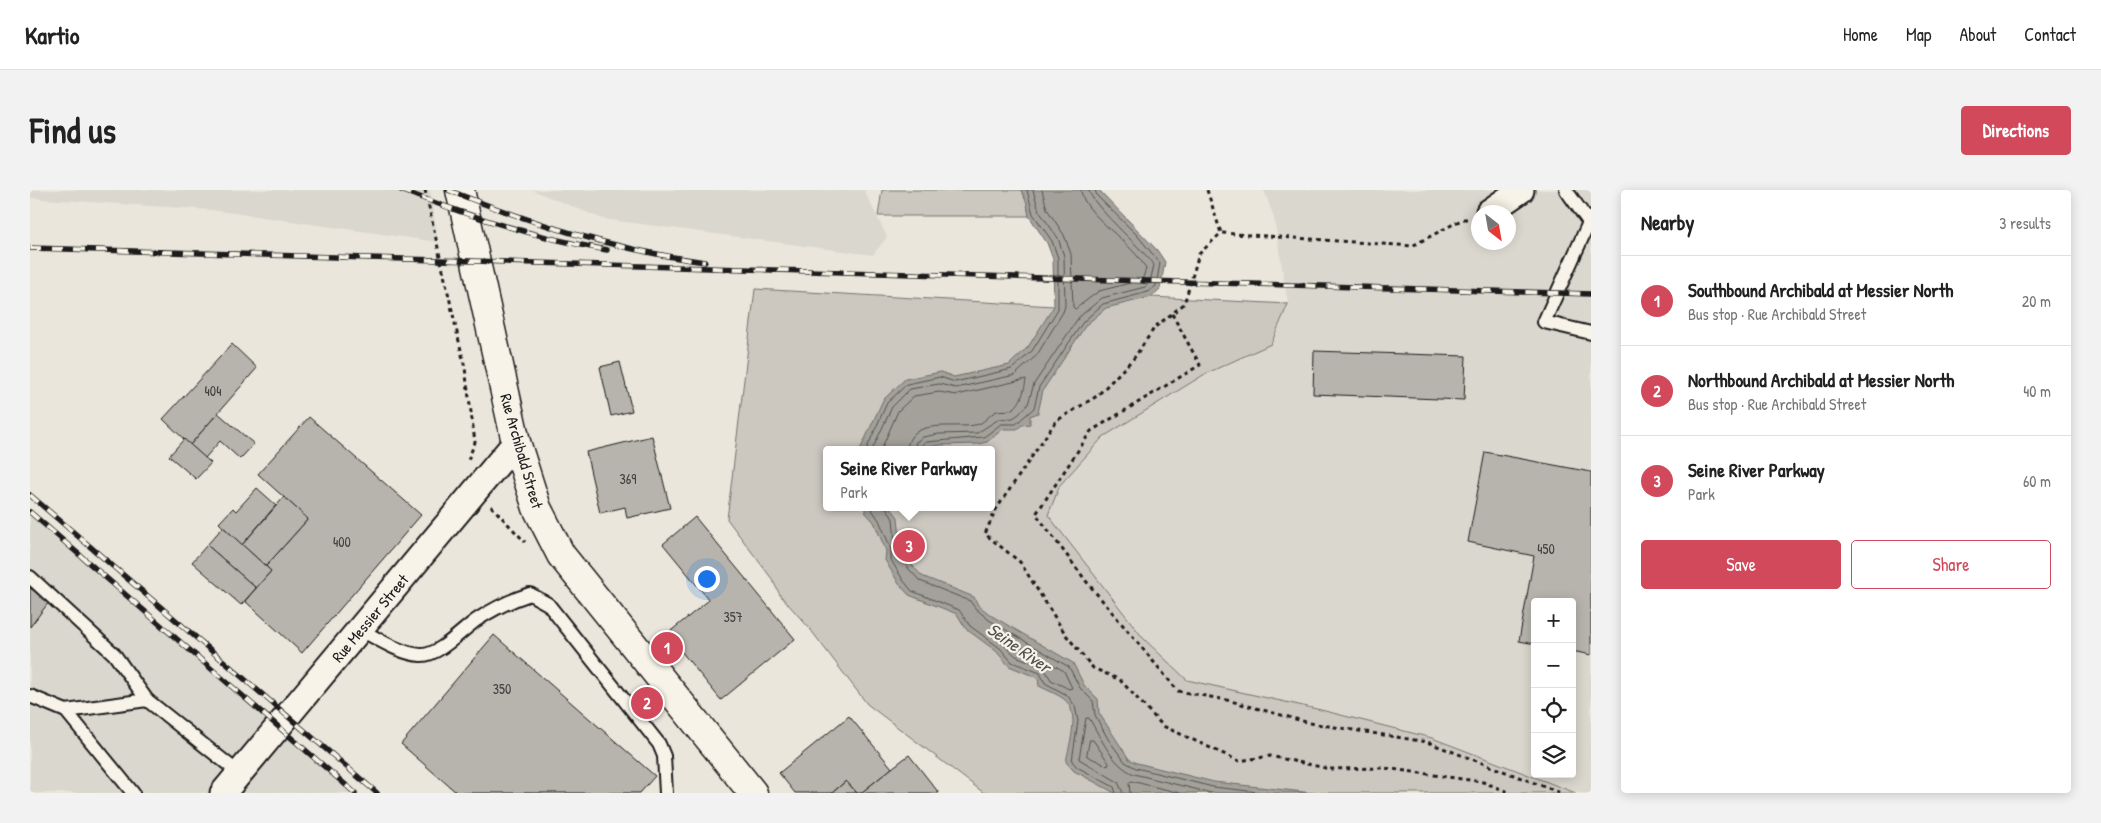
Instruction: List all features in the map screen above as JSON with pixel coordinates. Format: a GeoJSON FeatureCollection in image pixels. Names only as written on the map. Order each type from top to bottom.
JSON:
{"type":"FeatureCollection","features":[{"type":"Feature","properties":{"kind":"main road","name":"Rue Archibald Street"},"geometry":{"type":"LineString","coordinates":[[460,190],[516,442],[537,508],[561,555],[753,793]]}},
{"type":"Feature","properties":{"kind":"street"},"geometry":{"type":"LineString","coordinates":[[1497,205],[1521,190]]}},
{"type":"Feature","properties":{"kind":"street","name":"Rue Messier Street"},"geometry":{"type":"LineString","coordinates":[[223,793],[516,442]]}},
{"type":"Feature","properties":{"kind":"lane"},"geometry":{"type":"LineString","coordinates":[[1566,190],[1590,221],[1544,322],[1591,333]]}},
{"type":"Feature","properties":{"kind":"lane"},"geometry":{"type":"LineString","coordinates":[[30,577],[114,654],[147,700],[240,774]]}},
{"type":"Feature","properties":{"kind":"lane"},"geometry":{"type":"LineString","coordinates":[[361,630],[406,652],[422,656],[444,646],[476,620],[507,601],[530,594],[548,604],[659,744],[664,756],[666,793]]}},
{"type":"Feature","properties":{"kind":"lane"},"geometry":{"type":"LineString","coordinates":[[30,696],[66,711],[134,793]]}},
{"type":"Feature","properties":{"kind":"lane"},"geometry":{"type":"LineString","coordinates":[[66,711],[147,700]]}},
{"type":"Feature","properties":{"kind":"path"},"geometry":{"type":"LineString","coordinates":[[425,190],[466,377],[475,442],[465,467]]}},
{"type":"Feature","properties":{"kind":"path"},"geometry":{"type":"LineString","coordinates":[[1207,190],[1221,233]]}},
{"type":"Feature","properties":{"kind":"path"},"geometry":{"type":"LineString","coordinates":[[1471,218],[1463,219],[1412,246],[1221,233],[1199,254],[1184,304],[1155,327],[1134,358],[1097,396],[1056,421],[995,511],[985,534],[1020,562],[1066,635],[1094,668],[1120,680],[1163,726],[1239,762],[1270,756],[1330,769],[1385,768],[1483,782],[1511,793]]}},
{"type":"Feature","properties":{"kind":"path"},"geometry":{"type":"LineString","coordinates":[[1172,314],[1200,365],[1092,431],[1036,514],[1086,581],[1178,691],[1227,700],[1310,723],[1427,742],[1561,793]]}},
{"type":"Feature","properties":{"kind":"shaded area"},"geometry":{"type":"Polygon","coordinates":[[[30,190],[430,190],[438,242],[212,210],[30,198],[30,190]]]}},
{"type":"Feature","properties":{"kind":"shaded area"},"geometry":{"type":"Polygon","coordinates":[[[532,190],[864,190],[887,237],[873,255],[603,219],[532,190]]]}},
{"type":"Feature","properties":{"kind":"shaded area"},"geometry":{"type":"Polygon","coordinates":[[[882,190],[1021,190],[1027,203],[1029,216],[878,216],[882,190]]]}},
{"type":"Feature","properties":{"kind":"shaded area"},"geometry":{"type":"Polygon","coordinates":[[[1264,190],[1591,190],[1591,793],[1576,793],[1537,778],[1576,778],[1576,598],[1531,598],[1531,776],[1432,738],[1321,710],[1187,680],[1143,638],[1048,515],[1060,485],[1103,437],[1205,374],[1272,343],[1288,304],[1274,218],[1264,190]]]}},
{"type":"Feature","properties":{"kind":"shaded area"},"geometry":{"type":"Polygon","coordinates":[[[755,289],[1054,306],[1151,297],[1288,304],[1271,344],[1205,374],[1103,437],[1060,485],[1048,515],[1143,638],[1187,680],[1321,710],[1432,738],[1531,776],[1531,778],[1537,778],[1576,793],[984,793],[867,704],[810,629],[780,595],[772,579],[727,519],[755,289]]]}},
{"type":"Feature","properties":{"kind":"shaded area"},"geometry":{"type":"Polygon","coordinates":[[[30,512],[279,728],[355,793],[30,793],[30,512]]]}},
{"type":"Feature","properties":{"kind":"water"},"geometry":{"type":"Polygon","coordinates":[[[1021,190],[1099,190],[1157,250],[1165,262],[1160,289],[1151,297],[1106,308],[1086,325],[1043,390],[1038,413],[1030,416],[1030,424],[1022,425],[1017,429],[1003,429],[987,442],[978,444],[862,446],[883,400],[905,379],[941,372],[954,377],[1009,365],[1028,347],[1054,306],[1053,259],[1047,243],[1029,216],[1027,203],[1021,190]]]}},
{"type":"Feature","properties":{"kind":"water","name":"Seine River"},"geometry":{"type":"Polygon","coordinates":[[[893,511],[898,517],[900,538],[911,564],[922,576],[974,597],[978,605],[992,616],[1073,663],[1084,685],[1098,699],[1099,713],[1129,759],[1137,763],[1214,782],[1313,793],[1115,793],[1074,771],[1066,762],[1073,720],[1069,705],[1061,697],[1039,686],[1038,678],[1009,666],[996,651],[966,629],[957,614],[909,595],[899,584],[885,560],[886,551],[874,522],[865,512],[893,511]]]}},
{"type":"Feature","properties":{"kind":"building"},"geometry":{"type":"Polygon","coordinates":[[[232,344],[257,368],[190,445],[163,419],[232,344]]]}},
{"type":"Feature","properties":{"kind":"building"},"geometry":{"type":"Polygon","coordinates":[[[1314,351],[1466,356],[1464,400],[1313,394],[1314,351]]]}},
{"type":"Feature","properties":{"kind":"building"},"geometry":{"type":"Polygon","coordinates":[[[620,362],[632,411],[611,416],[600,367],[620,362]]]}},
{"type":"Feature","properties":{"kind":"building"},"geometry":{"type":"Polygon","coordinates":[[[218,413],[254,444],[240,459],[220,441],[205,458],[190,445],[218,413]]]}},
{"type":"Feature","properties":{"kind":"building"},"geometry":{"type":"Polygon","coordinates":[[[309,417],[421,515],[302,653],[245,601],[271,571],[266,566],[308,519],[258,474],[309,417]]]}},
{"type":"Feature","properties":{"kind":"building"},"geometry":{"type":"Polygon","coordinates":[[[652,436],[670,508],[627,518],[625,507],[600,513],[586,452],[652,436]]]}},
{"type":"Feature","properties":{"kind":"building"},"geometry":{"type":"Polygon","coordinates":[[[184,439],[211,463],[196,479],[169,456],[184,439]]]}},
{"type":"Feature","properties":{"kind":"building"},"geometry":{"type":"Polygon","coordinates":[[[1485,452],[1591,472],[1591,655],[1576,652],[1576,598],[1531,598],[1531,643],[1519,641],[1534,556],[1468,542],[1485,452]]]}},
{"type":"Feature","properties":{"kind":"building"},"geometry":{"type":"Polygon","coordinates":[[[257,488],[276,505],[242,545],[219,523],[233,508],[236,511],[257,488]]]}},
{"type":"Feature","properties":{"kind":"building"},"geometry":{"type":"Polygon","coordinates":[[[284,497],[308,519],[266,566],[242,545],[284,497]]]}},
{"type":"Feature","properties":{"kind":"building"},"geometry":{"type":"Polygon","coordinates":[[[695,517],[795,639],[721,700],[667,634],[709,600],[663,544],[695,517]]]}},
{"type":"Feature","properties":{"kind":"building"},"geometry":{"type":"Polygon","coordinates":[[[223,527],[271,571],[256,588],[207,545],[223,527]]]}},
{"type":"Feature","properties":{"kind":"building"},"geometry":{"type":"Polygon","coordinates":[[[207,545],[256,588],[241,605],[192,562],[207,545]]]}},
{"type":"Feature","properties":{"kind":"building"},"geometry":{"type":"Polygon","coordinates":[[[30,588],[49,602],[30,627],[30,588]]]}},
{"type":"Feature","properties":{"kind":"building"},"geometry":{"type":"Polygon","coordinates":[[[494,635],[655,776],[640,793],[457,793],[401,744],[494,635]]]}},
{"type":"Feature","properties":{"kind":"building"},"geometry":{"type":"Polygon","coordinates":[[[849,716],[892,768],[861,793],[857,793],[846,781],[832,793],[795,793],[779,773],[849,716]]]}},
{"type":"Feature","properties":{"kind":"building"},"geometry":{"type":"Polygon","coordinates":[[[909,755],[939,793],[861,793],[892,768],[909,755]]]}},
{"type":"Feature","properties":{"kind":"building"},"geometry":{"type":"Polygon","coordinates":[[[846,781],[857,793],[832,793],[846,781]]]}},
{"type":"Feature","properties":{"kind":"railway"},"geometry":{"type":"LineString","coordinates":[[401,190],[503,225],[607,250]]}},
{"type":"Feature","properties":{"kind":"railway"},"geometry":{"type":"LineString","coordinates":[[448,190],[542,224],[606,243],[705,262]]}},
{"type":"Feature","properties":{"kind":"railway"},"geometry":{"type":"LineString","coordinates":[[30,248],[1591,294]]}},
{"type":"Feature","properties":{"kind":"railway"},"geometry":{"type":"LineString","coordinates":[[30,495],[377,793]]}},
{"type":"Feature","properties":{"kind":"railway"},"geometry":{"type":"LineString","coordinates":[[30,512],[355,793]]}},
{"type":"Feature","properties":{"kind":"place","name":"Seine River Parkway"},"geometry":{"type":"Point","coordinates":[909,546]}},
{"type":"Feature","properties":{"kind":"place","name":"Southbound Archibald at Messier North"},"geometry":{"type":"Point","coordinates":[667,648]}},
{"type":"Feature","properties":{"kind":"place","name":"Northbound Archibald at Messier North"},"geometry":{"type":"Point","coordinates":[647,703]}}]}
